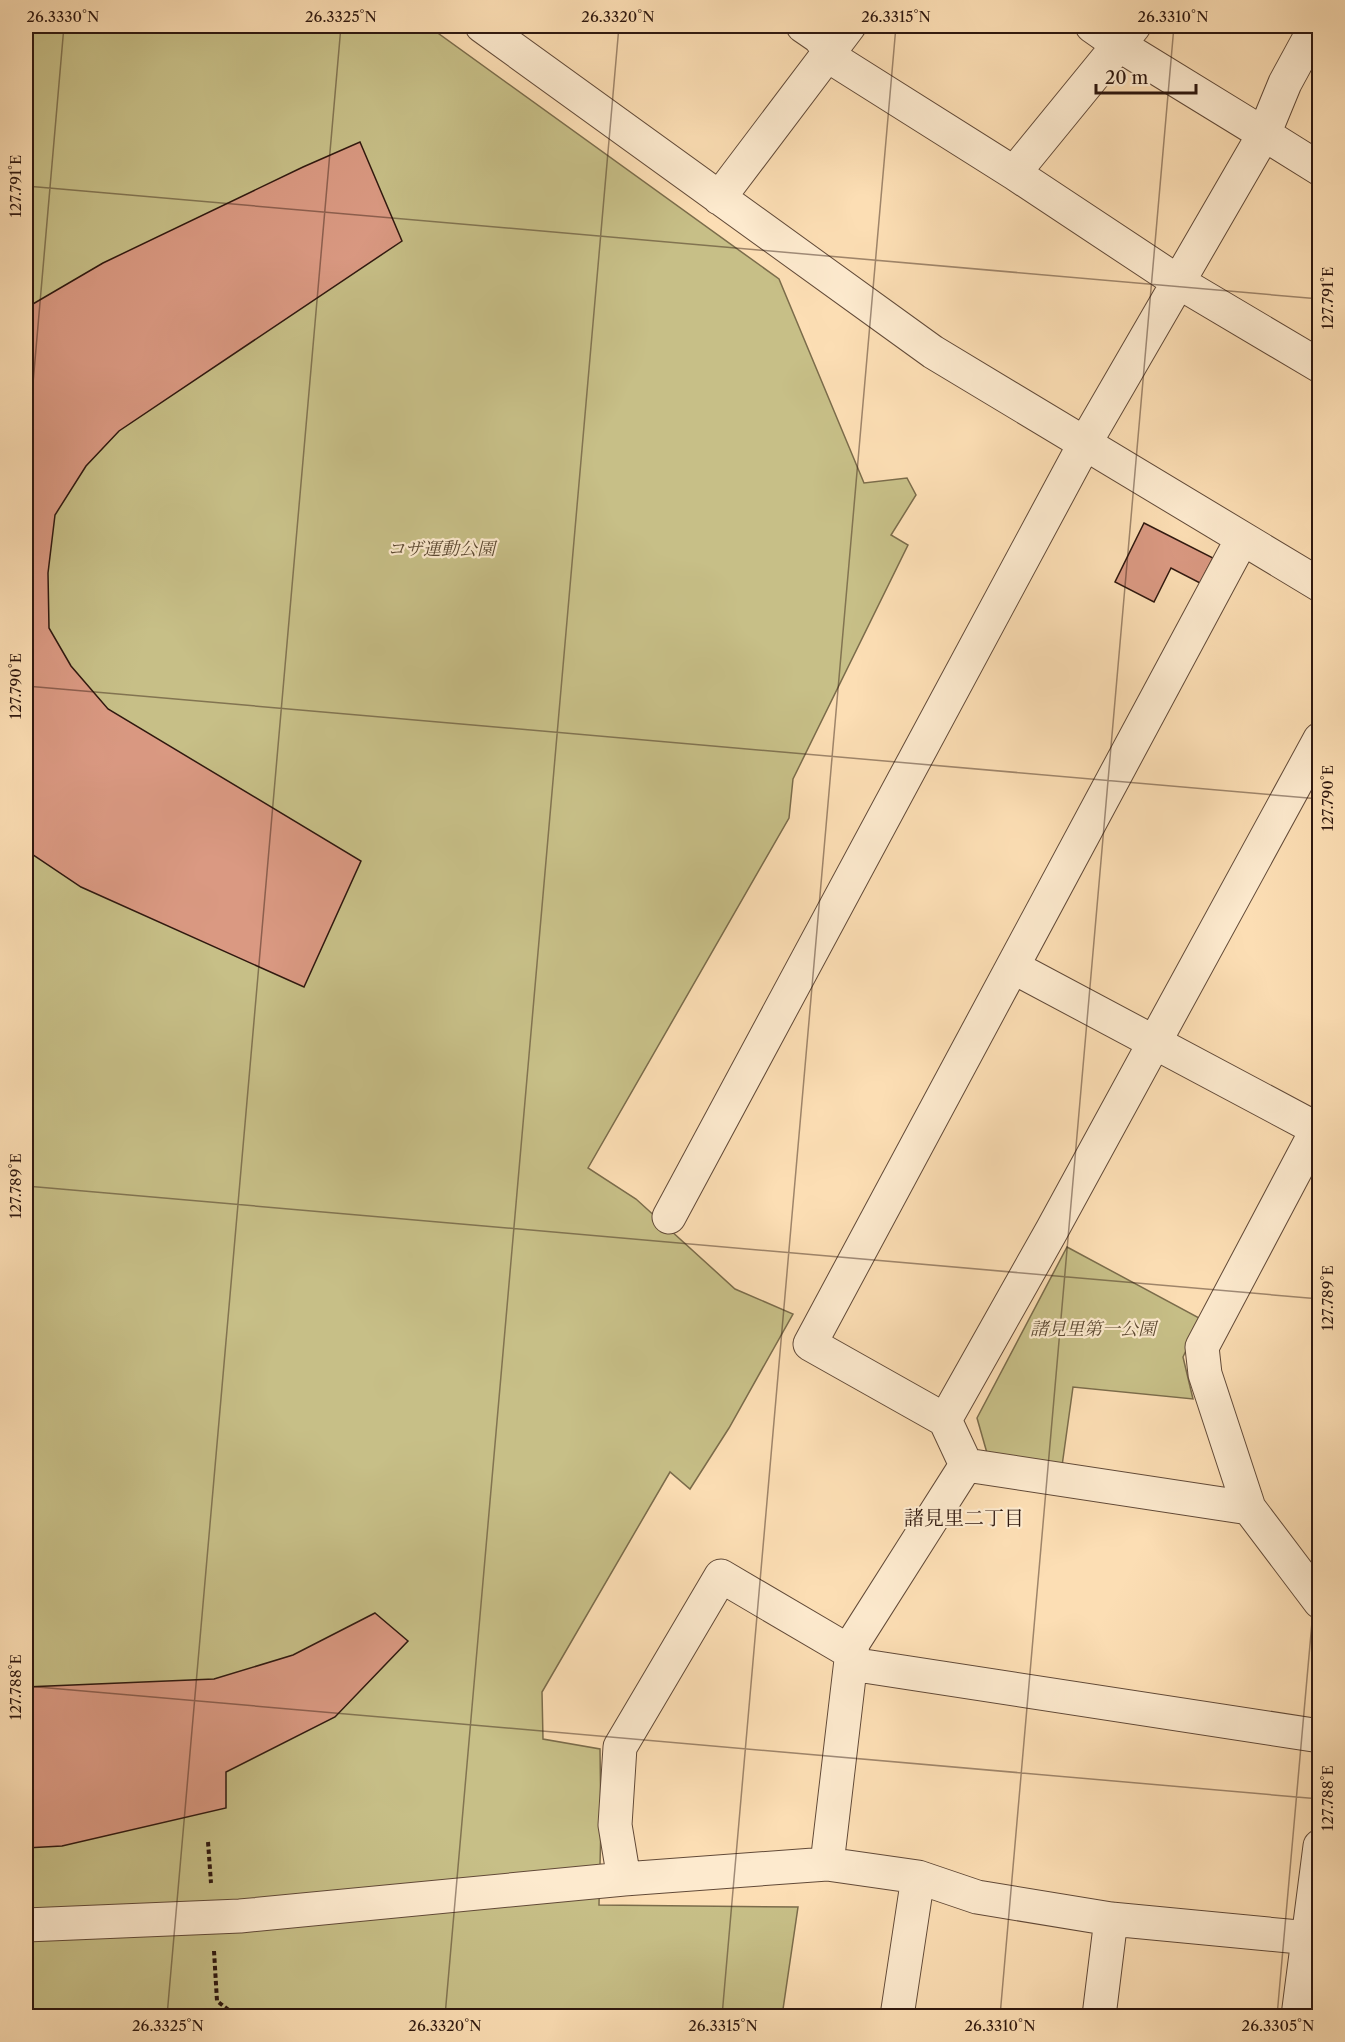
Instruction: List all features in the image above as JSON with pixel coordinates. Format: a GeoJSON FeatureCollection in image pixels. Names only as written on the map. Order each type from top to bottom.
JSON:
{"type":"FeatureCollection","features":[{"type":"Feature","properties":{"kind":"street"},"geometry":{"type":"LineString","coordinates":[[482,26],[933,352],[1320,585]]}},
{"type":"Feature","properties":{"kind":"street"},"geometry":{"type":"LineString","coordinates":[[803,26],[819,37],[838,62],[1014,173],[1180,283],[1320,366]]}},
{"type":"Feature","properties":{"kind":"street"},"geometry":{"type":"LineString","coordinates":[[719,198],[849,26]]}},
{"type":"Feature","properties":{"kind":"street"},"geometry":{"type":"LineString","coordinates":[[1092,26],[1127,35],[1264,135],[1320,169]]}},
{"type":"Feature","properties":{"kind":"street"},"geometry":{"type":"LineString","coordinates":[[669,1217],[1085,443],[1264,135],[1285,83],[1316,26]]}},
{"type":"Feature","properties":{"kind":"street"},"geometry":{"type":"LineString","coordinates":[[1014,173],[1127,35]]}},
{"type":"Feature","properties":{"kind":"street"},"geometry":{"type":"LineString","coordinates":[[966,1465],[945,1420],[810,1344],[1242,539]]}},
{"type":"Feature","properties":{"kind":"street"},"geometry":{"type":"LineString","coordinates":[[945,1420],[1047,1240],[1320,739]]}},
{"type":"Feature","properties":{"kind":"street"},"geometry":{"type":"LineString","coordinates":[[1013,967],[1318,1126],[1202,1347],[1205,1374],[1249,1508],[1320,1602]]}},
{"type":"Feature","properties":{"kind":"street"},"geometry":{"type":"LineString","coordinates":[[966,1465],[1249,1508]]}},
{"type":"Feature","properties":{"kind":"street"},"geometry":{"type":"LineString","coordinates":[[826,1863],[853,1643],[966,1465]]}},
{"type":"Feature","properties":{"kind":"street"},"geometry":{"type":"LineString","coordinates":[[624,1879],[615,1824],[620,1747],[721,1576],[852,1658],[1320,1736]]}},
{"type":"Feature","properties":{"kind":"street"},"geometry":{"type":"LineString","coordinates":[[1298,2016],[1313,1938],[1320,1846]]}},
{"type":"Feature","properties":{"kind":"street"},"geometry":{"type":"LineString","coordinates":[[26,1925],[240,1916],[624,1879],[826,1863],[918,1876],[977,1897],[1111,1919],[1313,1938]]}},
{"type":"Feature","properties":{"kind":"street"},"geometry":{"type":"LineString","coordinates":[[897,2016],[918,1876]]}},
{"type":"Feature","properties":{"kind":"street"},"geometry":{"type":"LineString","coordinates":[[1099,2016],[1111,1919]]}},
{"type":"Feature","properties":{"kind":"green space","name":"コザ運動公園"},"geometry":{"type":"Polygon","coordinates":[[[26,26],[428,26],[779,279],[864,483],[907,478],[916,495],[891,535],[908,545],[793,779],[789,818],[588,1168],[636,1199],[735,1289],[793,1314],[729,1428],[690,1489],[670,1472],[542,1692],[543,1739],[600,1749],[599,1905],[798,1907],[782,2016],[26,2016],[26,26]]]}},
{"type":"Feature","properties":{"kind":"green space","name":"諸見里第一公園"},"geometry":{"type":"Polygon","coordinates":[[[1067,1247],[1201,1319],[1183,1357],[1193,1399],[1073,1387],[1062,1466],[987,1453],[977,1418],[1067,1247]]]}},
{"type":"Feature","properties":{"kind":"building"},"geometry":{"type":"Polygon","coordinates":[[[360,142],[402,241],[119,431],[86,466],[55,515],[48,573],[49,628],[71,666],[108,709],[361,861],[304,987],[81,887],[26,850],[26,308],[103,263],[360,142]]]}},
{"type":"Feature","properties":{"kind":"building"},"geometry":{"type":"Polygon","coordinates":[[[1144,523],[1213,558],[1200,583],[1171,568],[1154,602],[1115,582],[1144,523]]]}},
{"type":"Feature","properties":{"kind":"building"},"geometry":{"type":"Polygon","coordinates":[[[375,1613],[408,1641],[335,1717],[226,1772],[226,1808],[62,1846],[26,1848],[26,1687],[214,1679],[293,1655],[375,1613]]]}},
{"type":"Feature","properties":{"kind":"district","name":"諸見里二丁目"},"geometry":{"type":"Point","coordinates":[964,1518]}}]}
